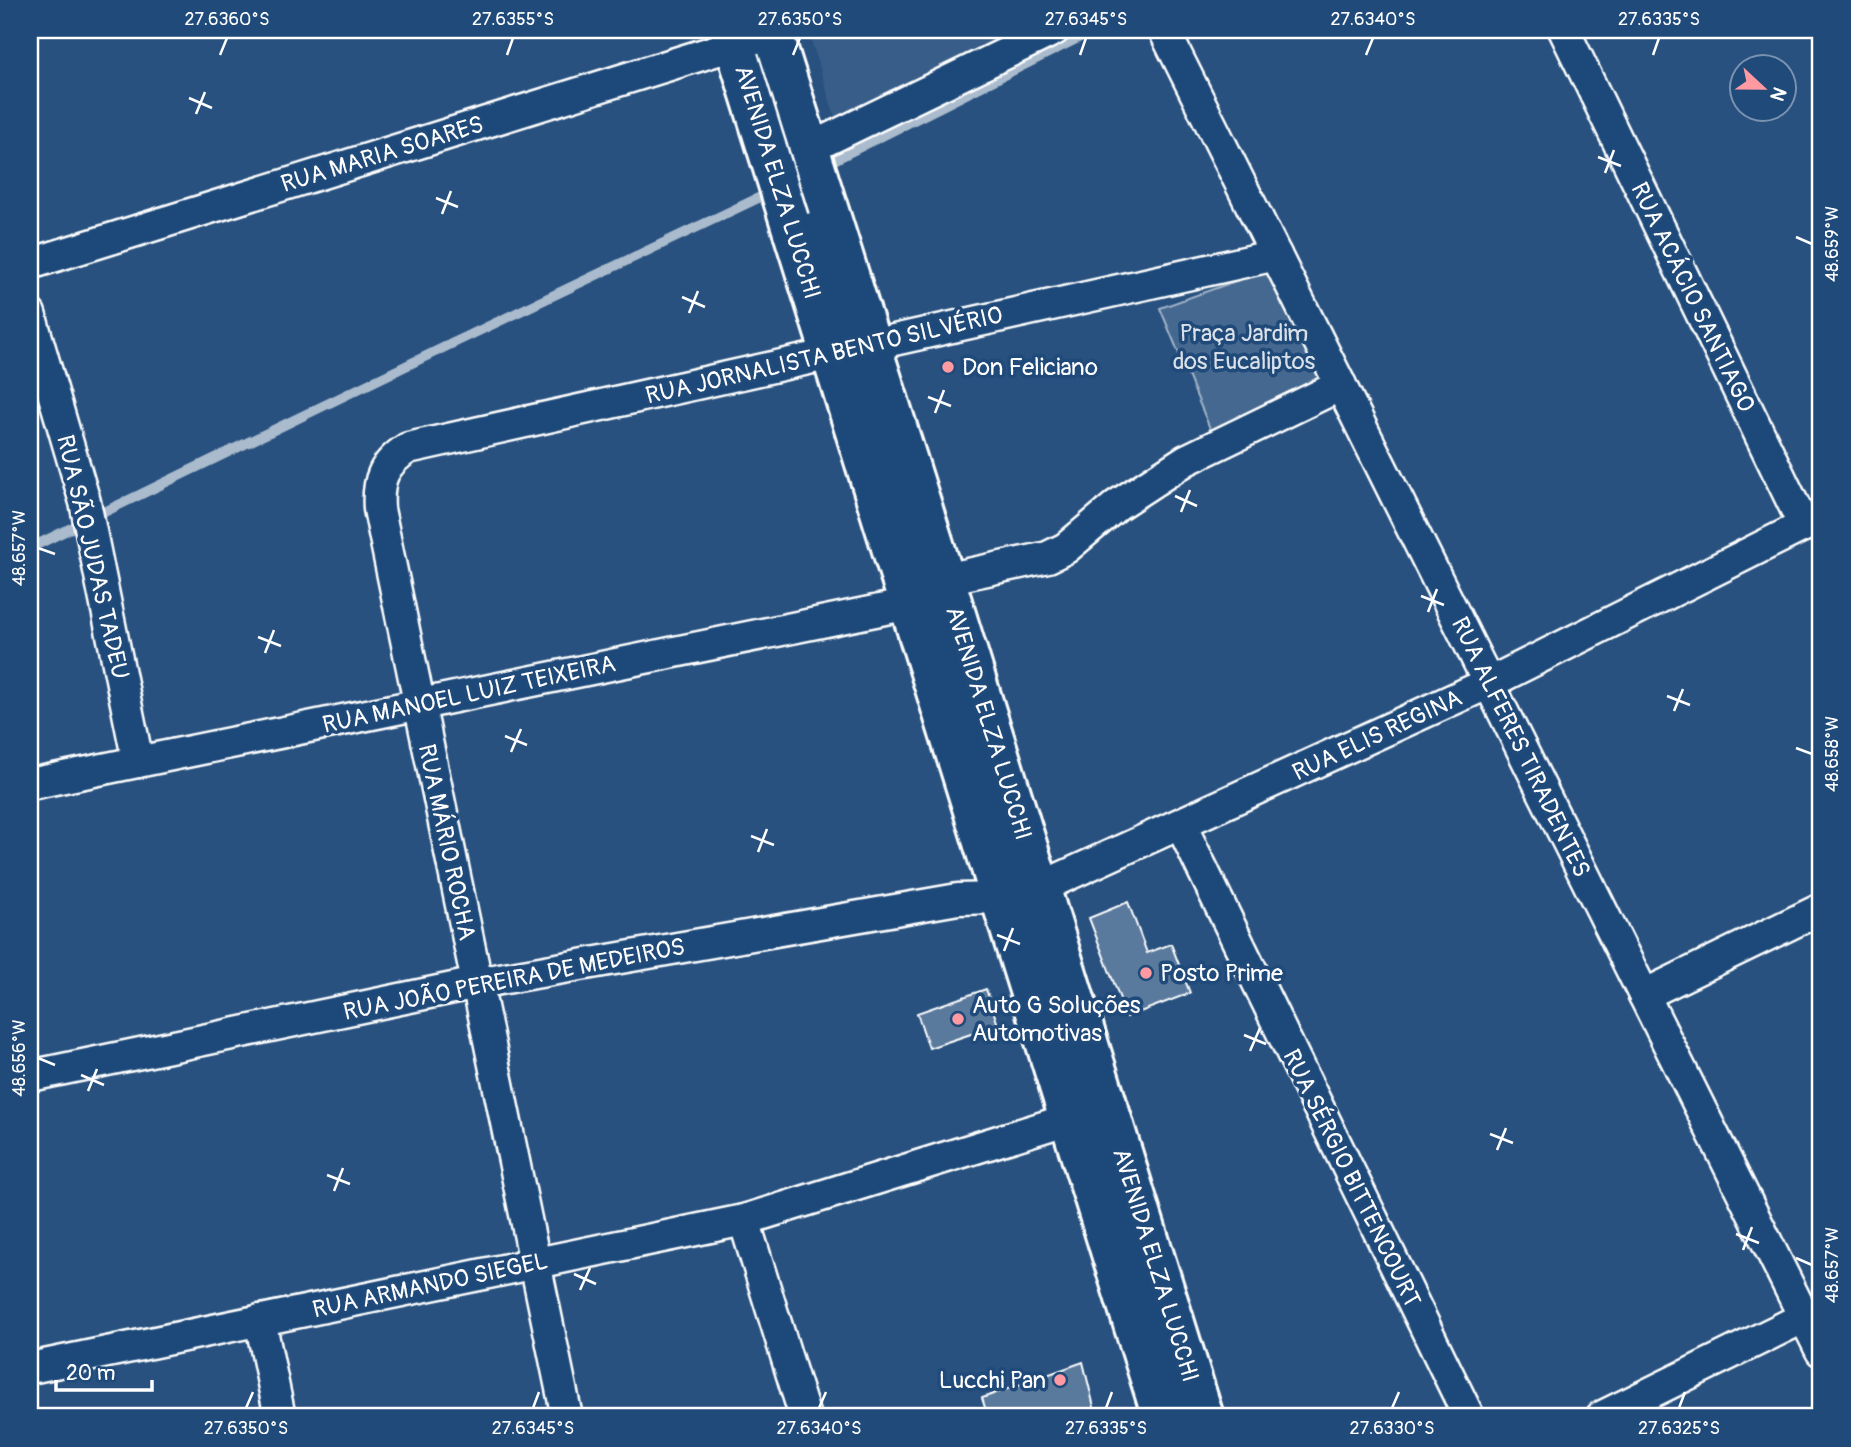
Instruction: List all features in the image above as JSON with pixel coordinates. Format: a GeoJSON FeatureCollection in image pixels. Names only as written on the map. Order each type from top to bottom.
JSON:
{"type":"FeatureCollection","features":[{"type":"Feature","properties":{"kind":"main road","name":"AVENIDA ELZA LUCCHI"},"geometry":{"type":"LineString","coordinates":[[751,35],[796,157],[805,204],[851,349],[945,579],[1020,893],[1069,1119],[1162,1417]]}},
{"type":"Feature","properties":{"kind":"main road","name":"AVENIDA ELZA LUCCHI"},"geometry":{"type":"LineString","coordinates":[[851,349],[909,604],[1020,893],[1204,1417]]}},
{"type":"Feature","properties":{"kind":"street"},"geometry":{"type":"LineString","coordinates":[[796,157],[1054,30]]}},
{"type":"Feature","properties":{"kind":"street","name":"RUA ALFERES TIRADENTES"},"geometry":{"type":"LineString","coordinates":[[1164,30],[1644,995],[1813,1313],[1821,1351]]}},
{"type":"Feature","properties":{"kind":"street","name":"RUA ACÁCIO SANTIAGO"},"geometry":{"type":"LineString","coordinates":[[1564,30],[1812,522]]}},
{"type":"Feature","properties":{"kind":"street","name":"RUA MARIA SOARES"},"geometry":{"type":"LineString","coordinates":[[30,264],[751,35]]}},
{"type":"Feature","properties":{"kind":"street","name":"RUA JORNALISTA BENTO SILVÉRIO"},"geometry":{"type":"LineString","coordinates":[[383,473],[392,458],[408,448],[1276,255]]}},
{"type":"Feature","properties":{"kind":"street","name":"RUA SÃO JUDAS TADEU"},"geometry":{"type":"LineString","coordinates":[[30,314],[85,502],[138,762]]}},
{"type":"Feature","properties":{"kind":"street"},"geometry":{"type":"LineString","coordinates":[[851,349],[1183,1417]]}},
{"type":"Feature","properties":{"kind":"street"},"geometry":{"type":"LineString","coordinates":[[945,579],[1048,557],[1066,548],[1117,505],[1186,460],[1340,385]]}},
{"type":"Feature","properties":{"kind":"street","name":"RUA MÁRIO ROCHA"},"geometry":{"type":"LineString","coordinates":[[383,473],[378,489],[379,509],[567,1417]]}},
{"type":"Feature","properties":{"kind":"street","name":"RUA ELIS REGINA"},"geometry":{"type":"LineString","coordinates":[[1020,893],[1181,825],[1489,683],[1812,522]]}},
{"type":"Feature","properties":{"kind":"street","name":"RUA MANOEL LUIZ TEIXEIRA"},"geometry":{"type":"LineString","coordinates":[[30,784],[909,604]]}},
{"type":"Feature","properties":{"kind":"street","name":"RUA SÉRGIO BITTENCOURT"},"geometry":{"type":"LineString","coordinates":[[1181,825],[1469,1417]]}},
{"type":"Feature","properties":{"kind":"street","name":"RUA JOÃO PEREIRA DE MEDEIROS"},"geometry":{"type":"LineString","coordinates":[[30,1076],[477,983],[958,899],[1020,893]]}},
{"type":"Feature","properties":{"kind":"street"},"geometry":{"type":"LineString","coordinates":[[1644,995],[1821,909]]}},
{"type":"Feature","properties":{"kind":"street","name":"RUA ARMANDO SIEGEL"},"geometry":{"type":"LineString","coordinates":[[30,1368],[744,1220],[1069,1119]]}},
{"type":"Feature","properties":{"kind":"street"},"geometry":{"type":"LineString","coordinates":[[744,1220],[806,1417]]}},
{"type":"Feature","properties":{"kind":"street"},"geometry":{"type":"LineString","coordinates":[[1601,1417],[1813,1313]]}},
{"type":"Feature","properties":{"kind":"street"},"geometry":{"type":"LineString","coordinates":[[260,1320],[280,1417]]}},
{"type":"Feature","properties":{"kind":"shaded area"},"geometry":{"type":"Polygon","coordinates":[[[808,30],[1037,30],[838,127],[808,30]]]}},
{"type":"Feature","properties":{"kind":"green space","name":"Praça Jardim dos Eucaliptos"},"geometry":{"type":"Polygon","coordinates":[[[1278,266],[1324,378],[1211,431],[1160,308],[1278,266]]]}},
{"type":"Feature","properties":{"kind":"building","name":"Posto Prime"},"geometry":{"type":"Polygon","coordinates":[[[1128,902],[1147,953],[1171,944],[1190,993],[1127,1017],[1089,918],[1128,902]]]}},
{"type":"Feature","properties":{"kind":"building","name":"Auto G Soluções Automotivas"},"geometry":{"type":"Polygon","coordinates":[[[986,989],[998,1025],[929,1048],[917,1013],[986,989]]]}},
{"type":"Feature","properties":{"kind":"building","name":"Lucchi Pan"},"geometry":{"type":"Polygon","coordinates":[[[1083,1362],[1096,1415],[988,1417],[982,1398],[1083,1362]]]}},
{"type":"Feature","properties":{"kind":"waterway"},"geometry":{"type":"LineString","coordinates":[[822,166],[1094,30]]}},
{"type":"Feature","properties":{"kind":"waterway"},"geometry":{"type":"LineString","coordinates":[[30,548],[771,192]]}},
{"type":"Feature","properties":{"kind":"place","name":"Don Feliciano"},"geometry":{"type":"Point","coordinates":[948,367]}},
{"type":"Feature","properties":{"kind":"place","name":"Posto Prime"},"geometry":{"type":"Point","coordinates":[1146,973]}},
{"type":"Feature","properties":{"kind":"place","name":"Auto G Soluções Automotivas"},"geometry":{"type":"Point","coordinates":[958,1019]}},
{"type":"Feature","properties":{"kind":"place","name":"Lucchi Pan"},"geometry":{"type":"Point","coordinates":[1060,1380]}}]}
